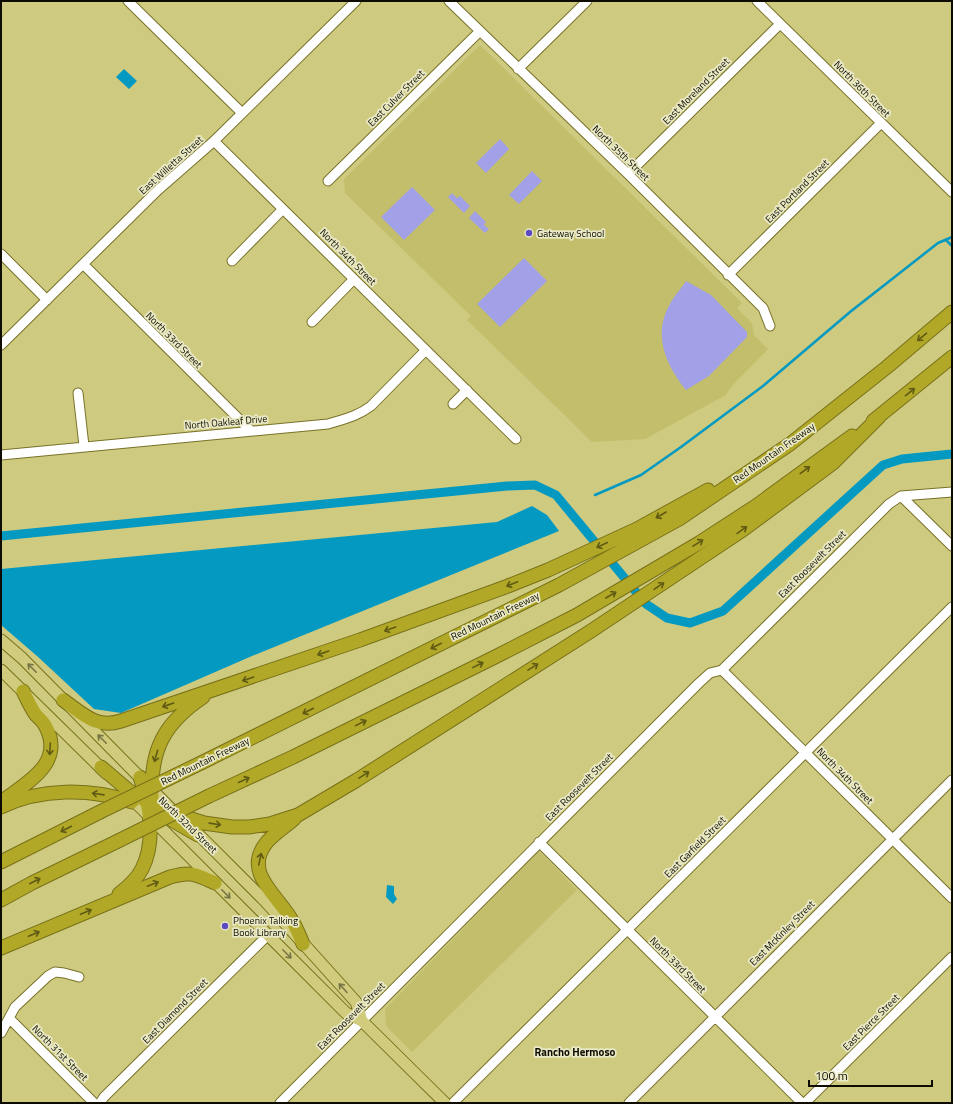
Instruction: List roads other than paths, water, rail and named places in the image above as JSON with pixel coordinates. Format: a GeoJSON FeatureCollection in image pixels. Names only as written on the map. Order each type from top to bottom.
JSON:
{"type":"FeatureCollection","features":[{"type":"Feature","properties":{"kind":"highway"},"geometry":{"type":"LineString","coordinates":[[63,700],[91,720],[98,723],[113,724],[367,638],[508,586],[640,533],[786,437],[837,406],[893,362],[952,312]]}},
{"type":"Feature","properties":{"kind":"highway"},"geometry":{"type":"LineString","coordinates":[[1,900],[32,883],[293,756],[577,615],[665,563],[756,506],[879,417],[952,357]]}},
{"type":"Feature","properties":{"kind":"highway"},"geometry":{"type":"LineString","coordinates":[[303,944],[291,918],[264,884],[259,872],[258,863],[260,854],[269,840],[298,815],[357,780],[591,631],[744,529],[833,464],[879,417]]}},
{"type":"Feature","properties":{"kind":"highway","name":"Red Mountain Freeway"},"geometry":{"type":"LineString","coordinates":[[1,862],[558,585],[640,533]]}},
{"type":"Feature","properties":{"kind":"highway"},"geometry":{"type":"LineString","coordinates":[[159,826],[147,807],[152,789],[154,760],[159,744],[166,732],[182,712],[204,696],[219,689]]}},
{"type":"Feature","properties":{"kind":"highway"},"geometry":{"type":"LineString","coordinates":[[1,802],[33,779],[46,765],[51,748],[45,724],[36,714],[23,691]]}},
{"type":"Feature","properties":{"kind":"highway"},"geometry":{"type":"LineString","coordinates":[[101,767],[147,807],[198,834]]}},
{"type":"Feature","properties":{"kind":"highway"},"geometry":{"type":"LineString","coordinates":[[104,904],[127,887],[142,869],[149,843],[147,807],[140,777]]}},
{"type":"Feature","properties":{"kind":"highway"},"geometry":{"type":"LineString","coordinates":[[1,807],[27,798],[63,792],[82,792],[123,799],[204,823],[243,827],[270,824],[298,815]]}},
{"type":"Feature","properties":{"kind":"highway"},"geometry":{"type":"LineString","coordinates":[[1,948],[170,877],[189,873],[198,875],[214,883]]}},
{"type":"Feature","properties":{"kind":"main road","name":"North 32nd Street"},"geometry":{"type":"LineString","coordinates":[[1,640],[22,658],[265,901],[356,1002],[362,1021]]}},
{"type":"Feature","properties":{"kind":"main road"},"geometry":{"type":"LineString","coordinates":[[1,670],[101,767]]}},
{"type":"Feature","properties":{"kind":"main road","name":"North 32nd Street"},"geometry":{"type":"LineString","coordinates":[[159,826],[214,883],[346,1013],[362,1021],[445,1103]]}},
{"type":"Feature","properties":{"kind":"street"},"geometry":{"type":"LineString","coordinates":[[128,1],[242,113]]}},
{"type":"Feature","properties":{"kind":"street","name":"East Willetta Street"},"geometry":{"type":"LineString","coordinates":[[1,345],[158,190],[214,141],[356,1]]}},
{"type":"Feature","properties":{"kind":"street","name":"North 35th Street"},"geometry":{"type":"LineString","coordinates":[[449,1],[628,174],[728,275],[763,308],[770,326]]}},
{"type":"Feature","properties":{"kind":"street"},"geometry":{"type":"LineString","coordinates":[[518,69],[587,1]]}},
{"type":"Feature","properties":{"kind":"street","name":"North 36th Street"},"geometry":{"type":"LineString","coordinates":[[757,1],[952,192]]}},
{"type":"Feature","properties":{"kind":"street","name":"East Moreland Street"},"geometry":{"type":"LineString","coordinates":[[628,174],[780,24]]}},
{"type":"Feature","properties":{"kind":"street","name":"East Culver Street"},"geometry":{"type":"LineString","coordinates":[[328,181],[480,31]]}},
{"type":"Feature","properties":{"kind":"street","name":"East Portland Street"},"geometry":{"type":"LineString","coordinates":[[728,275],[881,124]]}},
{"type":"Feature","properties":{"kind":"street","name":"North 34th Street"},"geometry":{"type":"LineString","coordinates":[[214,141],[516,439]]}},
{"type":"Feature","properties":{"kind":"street"},"geometry":{"type":"LineString","coordinates":[[232,261],[283,209]]}},
{"type":"Feature","properties":{"kind":"street"},"geometry":{"type":"LineString","coordinates":[[1,254],[47,300]]}},
{"type":"Feature","properties":{"kind":"street","name":"North 33rd Street"},"geometry":{"type":"LineString","coordinates":[[83,264],[251,431]]}},
{"type":"Feature","properties":{"kind":"street"},"geometry":{"type":"LineString","coordinates":[[312,322],[354,279]]}},
{"type":"Feature","properties":{"kind":"street","name":"North Oakleaf Drive"},"geometry":{"type":"LineString","coordinates":[[1,455],[328,424],[351,418],[362,413],[371,406],[426,350]]}},
{"type":"Feature","properties":{"kind":"street"},"geometry":{"type":"LineString","coordinates":[[454,404],[467,390]]}},
{"type":"Feature","properties":{"kind":"street"},"geometry":{"type":"LineString","coordinates":[[78,393],[84,446]]}},
{"type":"Feature","properties":{"kind":"street"},"geometry":{"type":"LineString","coordinates":[[901,496],[952,492]]}},
{"type":"Feature","properties":{"kind":"street"},"geometry":{"type":"LineString","coordinates":[[901,496],[952,546]]}},
{"type":"Feature","properties":{"kind":"street","name":"East Roosevelt Street"},"geometry":{"type":"LineString","coordinates":[[280,1103],[699,683],[710,673],[722,670],[889,504],[901,496]]}},
{"type":"Feature","properties":{"kind":"street","name":"East Garfield Street"},"geometry":{"type":"LineString","coordinates":[[453,1103],[952,607]]}},
{"type":"Feature","properties":{"kind":"street","name":"North 34th Street"},"geometry":{"type":"LineString","coordinates":[[722,670],[952,898]]}},
{"type":"Feature","properties":{"kind":"street","name":"East McKinley Street"},"geometry":{"type":"LineString","coordinates":[[629,1103],[714,1016],[952,780]]}},
{"type":"Feature","properties":{"kind":"street","name":"North 33rd Street"},"geometry":{"type":"LineString","coordinates":[[539,842],[804,1103]]}},
{"type":"Feature","properties":{"kind":"street","name":"East Diamond Street"},"geometry":{"type":"LineString","coordinates":[[100,1103],[104,1097],[268,935]]}},
{"type":"Feature","properties":{"kind":"street","name":"East Pierce Street"},"geometry":{"type":"LineString","coordinates":[[804,1103],[952,957]]}},
{"type":"Feature","properties":{"kind":"street"},"geometry":{"type":"LineString","coordinates":[[1,1033],[10,1019],[15,1007],[48,976],[55,972],[60,972],[79,977]]}},
{"type":"Feature","properties":{"kind":"street","name":"North 31st Street"},"geometry":{"type":"LineString","coordinates":[[10,1019],[94,1103]]}},
{"type":"Feature","properties":{"kind":"waterway"},"geometry":{"type":"LineString","coordinates":[[595,495],[641,475],[681,447],[763,386],[850,312],[938,243],[952,237]]}},
{"type":"Feature","properties":{"kind":"waterway"},"geometry":{"type":"LineString","coordinates":[[946,240],[952,246]]}},
{"type":"Feature","properties":{"kind":"waterway"},"geometry":{"type":"LineString","coordinates":[[1,536],[507,486],[535,485],[556,495],[646,604],[667,618],[690,623],[723,611],[883,465],[902,459],[952,454]]}},
{"type":"Feature","properties":{"kind":"place","name":"Gateway School"},"geometry":{"type":"Point","coordinates":[529,233]}},
{"type":"Feature","properties":{"kind":"place","name":"Phoenix Talking Book Library"},"geometry":{"type":"Point","coordinates":[225,926]}},
{"type":"Feature","properties":{"kind":"district","name":"Rancho Hermoso"},"geometry":{"type":"Point","coordinates":[575,1052]}}]}
